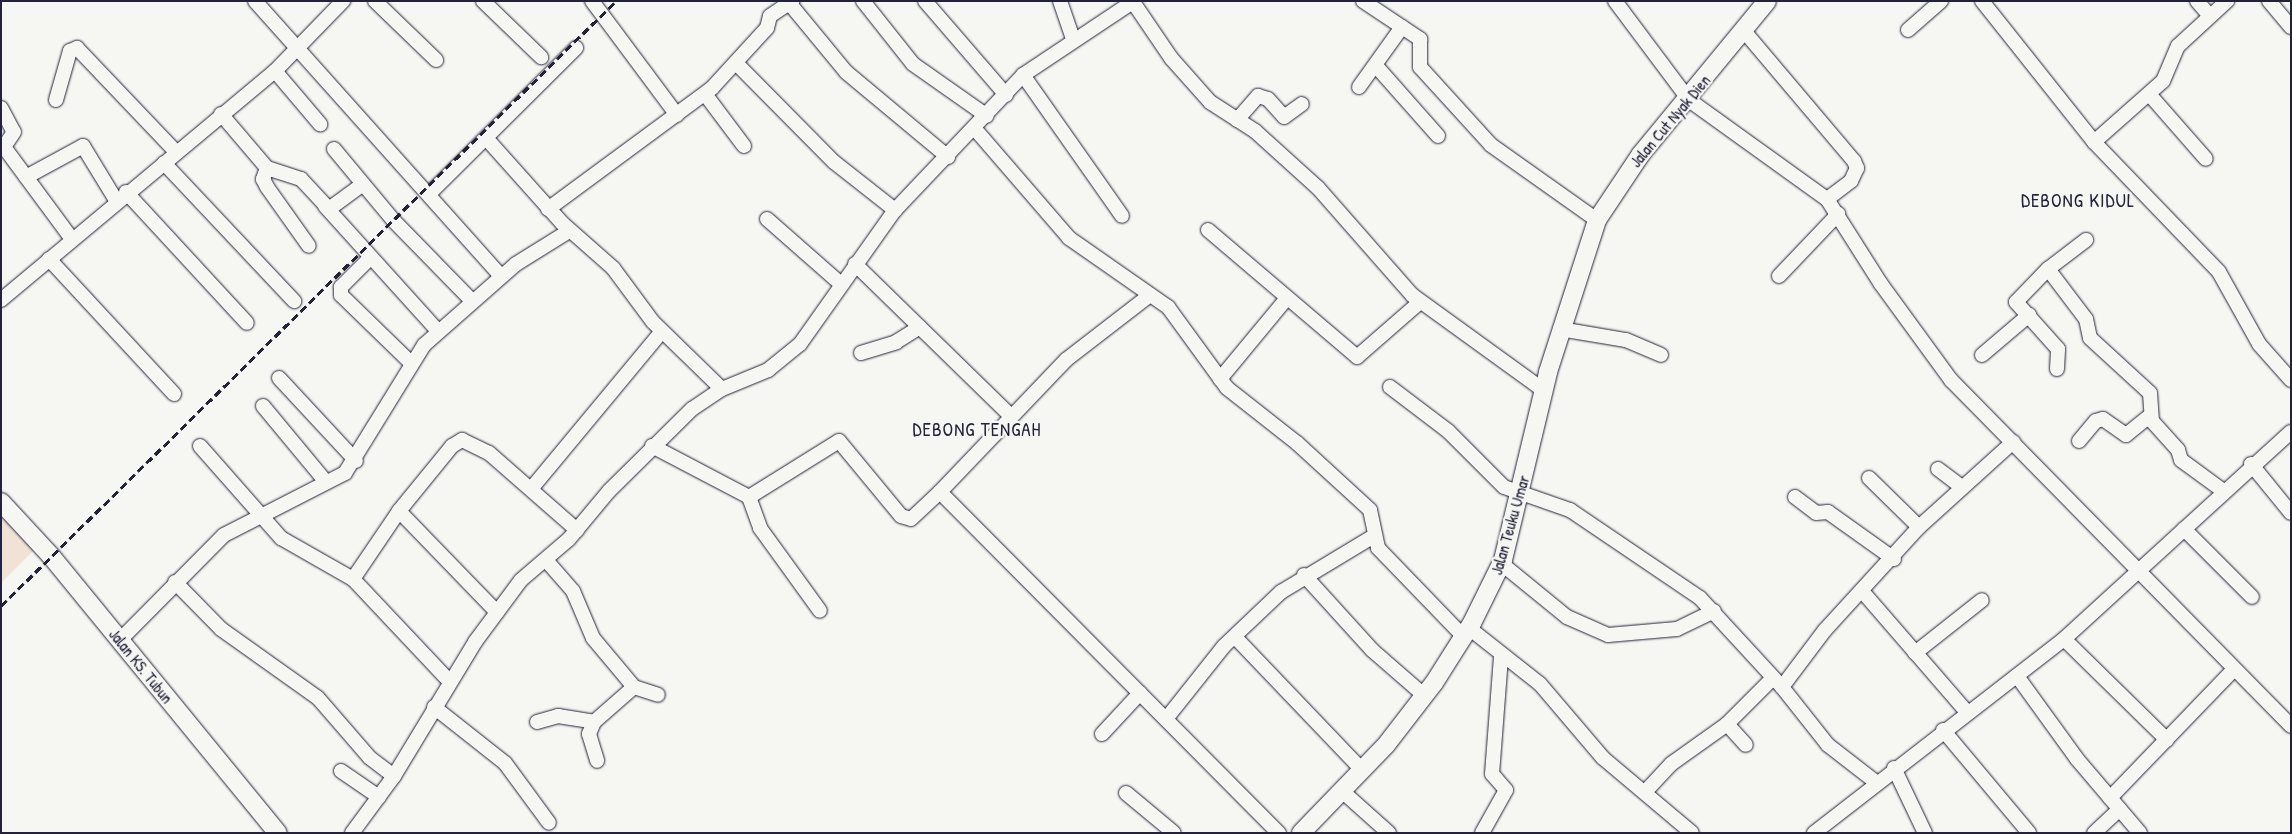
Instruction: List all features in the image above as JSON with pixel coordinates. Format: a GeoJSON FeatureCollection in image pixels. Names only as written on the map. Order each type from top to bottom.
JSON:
{"type":"FeatureCollection","features":[{"type":"Feature","properties":{"kind":"main road","name":"Jalan Cut Nyak Dien"},"geometry":{"type":"LineString","coordinates":[[1586,248],[1597,220],[1620,182],[1689,100],[1767,1]]}},
{"type":"Feature","properties":{"kind":"main road","name":"Jalan Teuku Umar"},"geometry":{"type":"LineString","coordinates":[[1300,833],[1362,770],[1425,696],[1466,632],[1502,564],[1543,390],[1560,328],[1586,248]]}},
{"type":"Feature","properties":{"kind":"main road","name":"Jalan KS. Tubun"},"geometry":{"type":"LineString","coordinates":[[1,502],[120,639],[278,833]]}},
{"type":"Feature","properties":{"kind":"street"},"geometry":{"type":"LineString","coordinates":[[255,1],[430,193],[502,276]]}},
{"type":"Feature","properties":{"kind":"street"},"geometry":{"type":"LineString","coordinates":[[1,300],[121,196],[164,163],[274,71],[343,1]]}},
{"type":"Feature","properties":{"kind":"street"},"geometry":{"type":"LineString","coordinates":[[375,1],[436,60]]}},
{"type":"Feature","properties":{"kind":"street"},"geometry":{"type":"LineString","coordinates":[[484,1],[541,57]]}},
{"type":"Feature","properties":{"kind":"street"},"geometry":{"type":"LineString","coordinates":[[592,1],[677,115]]}},
{"type":"Feature","properties":{"kind":"street"},"geometry":{"type":"LineString","coordinates":[[864,1],[913,64],[987,116]]}},
{"type":"Feature","properties":{"kind":"street"},"geometry":{"type":"LineString","coordinates":[[925,1],[1006,96]]}},
{"type":"Feature","properties":{"kind":"street"},"geometry":{"type":"LineString","coordinates":[[1060,1],[1073,38]]}},
{"type":"Feature","properties":{"kind":"street"},"geometry":{"type":"LineString","coordinates":[[1363,1],[1422,43],[1420,67],[1499,150],[1597,220]]}},
{"type":"Feature","properties":{"kind":"street"},"geometry":{"type":"LineString","coordinates":[[1615,1],[1689,100],[1827,199],[1936,362],[2291,726]]}},
{"type":"Feature","properties":{"kind":"street"},"geometry":{"type":"LineString","coordinates":[[1908,30],[1941,1]]}},
{"type":"Feature","properties":{"kind":"street"},"geometry":{"type":"LineString","coordinates":[[1982,1],[2094,142],[2218,272],[2259,344],[2291,380]]}},
{"type":"Feature","properties":{"kind":"street"},"geometry":{"type":"LineString","coordinates":[[2197,1],[2209,15]]}},
{"type":"Feature","properties":{"kind":"street"},"geometry":{"type":"LineString","coordinates":[[2094,142],[2167,76],[2178,46],[2209,15],[2227,1]]}},
{"type":"Feature","properties":{"kind":"street"},"geometry":{"type":"LineString","coordinates":[[2269,1],[2291,27]]}},
{"type":"Feature","properties":{"kind":"street"},"geometry":{"type":"LineString","coordinates":[[548,209],[705,94],[767,28],[770,16],[791,2],[846,72],[948,157]]}},
{"type":"Feature","properties":{"kind":"street"},"geometry":{"type":"LineString","coordinates":[[352,833],[394,776],[449,681],[521,580],[546,560],[577,530],[652,446],[722,389],[768,370],[792,353],[816,326],[841,284],[895,210],[975,129],[1023,75],[1073,38],[1133,2],[1171,58],[1210,102],[1236,120],[1318,188],[1420,302],[1543,390]]}},
{"type":"Feature","properties":{"kind":"street"},"geometry":{"type":"LineString","coordinates":[[1360,87],[1377,66],[1402,27]]}},
{"type":"Feature","properties":{"kind":"street"},"geometry":{"type":"LineString","coordinates":[[1744,32],[1854,161],[1857,168],[1851,181],[1827,199]]}},
{"type":"Feature","properties":{"kind":"street"},"geometry":{"type":"LineString","coordinates":[[56,100],[70,50],[77,48],[176,152]]}},
{"type":"Feature","properties":{"kind":"street"},"geometry":{"type":"LineString","coordinates":[[430,193],[576,48]]}},
{"type":"Feature","properties":{"kind":"street"},"geometry":{"type":"LineString","coordinates":[[736,63],[834,162],[895,210]]}},
{"type":"Feature","properties":{"kind":"street"},"geometry":{"type":"LineString","coordinates":[[1377,66],[1438,136]]}},
{"type":"Feature","properties":{"kind":"street"},"geometry":{"type":"LineString","coordinates":[[274,71],[320,124]]}},
{"type":"Feature","properties":{"kind":"street"},"geometry":{"type":"LineString","coordinates":[[1023,75],[1122,216]]}},
{"type":"Feature","properties":{"kind":"street"},"geometry":{"type":"LineString","coordinates":[[705,94],[744,146]]}},
{"type":"Feature","properties":{"kind":"street"},"geometry":{"type":"LineString","coordinates":[[2149,94],[2206,159]]}},
{"type":"Feature","properties":{"kind":"street"},"geometry":{"type":"LineString","coordinates":[[1236,120],[1258,96],[1268,99],[1284,117],[1302,104]]}},
{"type":"Feature","properties":{"kind":"street"},"geometry":{"type":"LineString","coordinates":[[1,108],[14,132],[4,148],[71,238]]}},
{"type":"Feature","properties":{"kind":"street"},"geometry":{"type":"LineString","coordinates":[[221,114],[267,168],[301,179],[369,259],[438,331]]}},
{"type":"Feature","properties":{"kind":"street"},"geometry":{"type":"LineString","coordinates":[[975,129],[1069,238],[1168,307],[1192,333],[1220,379],[1370,510],[1372,537],[1398,573],[1466,632],[1540,684],[1603,758],[1692,833]]}},
{"type":"Feature","properties":{"kind":"street"},"geometry":{"type":"LineString","coordinates":[[486,138],[548,209],[570,231],[613,268],[662,331],[722,389]]}},
{"type":"Feature","properties":{"kind":"street"},"geometry":{"type":"LineString","coordinates":[[26,177],[83,146],[121,196],[247,323]]}},
{"type":"Feature","properties":{"kind":"street"},"geometry":{"type":"LineString","coordinates":[[334,148],[363,184],[472,302]]}},
{"type":"Feature","properties":{"kind":"street"},"geometry":{"type":"LineString","coordinates":[[1491,162],[1499,150]]}},
{"type":"Feature","properties":{"kind":"street"},"geometry":{"type":"LineString","coordinates":[[164,163],[294,301]]}},
{"type":"Feature","properties":{"kind":"street"},"geometry":{"type":"LineString","coordinates":[[267,168],[263,179],[267,187],[309,246]]}},
{"type":"Feature","properties":{"kind":"street"},"geometry":{"type":"LineString","coordinates":[[325,206],[339,206],[363,184]]}},
{"type":"Feature","properties":{"kind":"street"},"geometry":{"type":"LineString","coordinates":[[1779,276],[1838,214]]}},
{"type":"Feature","properties":{"kind":"street"},"geometry":{"type":"LineString","coordinates":[[767,219],[841,284]]}},
{"type":"Feature","properties":{"kind":"street"},"geometry":{"type":"LineString","coordinates":[[1208,230],[1357,358],[1420,302]]}},
{"type":"Feature","properties":{"kind":"street"},"geometry":{"type":"LineString","coordinates":[[120,639],[174,582],[224,535],[345,474],[356,461],[411,363],[438,331],[502,276],[570,231]]}},
{"type":"Feature","properties":{"kind":"street"},"geometry":{"type":"LineString","coordinates":[[2057,369],[2058,349],[2016,302],[2048,269],[2086,240]]}},
{"type":"Feature","properties":{"kind":"street"},"geometry":{"type":"LineString","coordinates":[[49,259],[174,394]]}},
{"type":"Feature","properties":{"kind":"street"},"geometry":{"type":"LineString","coordinates":[[369,259],[341,287],[341,295],[411,363]]}},
{"type":"Feature","properties":{"kind":"street"},"geometry":{"type":"LineString","coordinates":[[855,264],[1010,415]]}},
{"type":"Feature","properties":{"kind":"street"},"geometry":{"type":"LineString","coordinates":[[2048,269],[2086,319],[2090,338],[2150,393],[2151,415],[2183,463],[2222,490]]}},
{"type":"Feature","properties":{"kind":"street"},"geometry":{"type":"LineString","coordinates":[[749,497],[839,441],[901,516],[911,518],[940,492],[1010,415],[1095,334],[1150,295]]}},
{"type":"Feature","properties":{"kind":"street"},"geometry":{"type":"LineString","coordinates":[[1220,379],[1287,298]]}},
{"type":"Feature","properties":{"kind":"street"},"geometry":{"type":"LineString","coordinates":[[1982,355],[2029,316]]}},
{"type":"Feature","properties":{"kind":"street"},"geometry":{"type":"LineString","coordinates":[[861,354],[896,342],[920,327]]}},
{"type":"Feature","properties":{"kind":"street"},"geometry":{"type":"LineString","coordinates":[[1560,328],[1626,340],[1661,355]]}},
{"type":"Feature","properties":{"kind":"street"},"geometry":{"type":"LineString","coordinates":[[531,489],[662,331]]}},
{"type":"Feature","properties":{"kind":"street"},"geometry":{"type":"LineString","coordinates":[[279,378],[356,461]]}},
{"type":"Feature","properties":{"kind":"street"},"geometry":{"type":"LineString","coordinates":[[1390,387],[1448,431],[1497,482],[1593,523],[1714,611],[1778,683],[1828,745],[1877,783]]}},
{"type":"Feature","properties":{"kind":"street"},"geometry":{"type":"LineString","coordinates":[[263,406],[326,482]]}},
{"type":"Feature","properties":{"kind":"street"},"geometry":{"type":"LineString","coordinates":[[2079,441],[2096,421],[2103,419],[2126,434],[2151,415]]}},
{"type":"Feature","properties":{"kind":"street"},"geometry":{"type":"LineString","coordinates":[[1814,833],[1966,711],[2017,676],[2064,638],[2140,573],[2222,490],[2291,432]]}},
{"type":"Feature","properties":{"kind":"street"},"geometry":{"type":"LineString","coordinates":[[353,580],[399,511],[452,446],[462,440],[489,452],[577,530]]}},
{"type":"Feature","properties":{"kind":"street"},"geometry":{"type":"LineString","coordinates":[[1645,792],[1671,764],[1727,724],[1778,683],[1862,591],[1894,559],[1919,527],[2013,442]]}},
{"type":"Feature","properties":{"kind":"street"},"geometry":{"type":"LineString","coordinates":[[200,446],[281,538],[353,580],[449,681]]}},
{"type":"Feature","properties":{"kind":"street"},"geometry":{"type":"LineString","coordinates":[[652,446],[749,497],[760,528],[820,611]]}},
{"type":"Feature","properties":{"kind":"street"},"geometry":{"type":"LineString","coordinates":[[2251,464],[2291,513]]}},
{"type":"Feature","properties":{"kind":"street"},"geometry":{"type":"LineString","coordinates":[[1938,469],[1962,487]]}},
{"type":"Feature","properties":{"kind":"street"},"geometry":{"type":"LineString","coordinates":[[1869,478],[1919,527]]}},
{"type":"Feature","properties":{"kind":"street"},"geometry":{"type":"LineString","coordinates":[[940,492],[1279,833]]}},
{"type":"Feature","properties":{"kind":"street"},"geometry":{"type":"LineString","coordinates":[[1796,497],[1816,513],[1830,513],[1894,559]]}},
{"type":"Feature","properties":{"kind":"street"},"geometry":{"type":"LineString","coordinates":[[399,511],[497,612]]}},
{"type":"Feature","properties":{"kind":"street"},"geometry":{"type":"LineString","coordinates":[[2184,529],[2252,597]]}},
{"type":"Feature","properties":{"kind":"street"},"geometry":{"type":"LineString","coordinates":[[1166,719],[1235,637],[1304,575],[1372,537]]}},
{"type":"Feature","properties":{"kind":"street"},"geometry":{"type":"LineString","coordinates":[[546,560],[573,591],[593,638],[634,687],[658,696]]}},
{"type":"Feature","properties":{"kind":"street"},"geometry":{"type":"LineString","coordinates":[[1502,564],[1567,617],[1608,635],[1678,629],[1714,611]]}},
{"type":"Feature","properties":{"kind":"street"},"geometry":{"type":"LineString","coordinates":[[1304,575],[1372,650],[1425,696]]}},
{"type":"Feature","properties":{"kind":"street"},"geometry":{"type":"LineString","coordinates":[[174,582],[221,629],[318,698],[370,758],[394,776]]}},
{"type":"Feature","properties":{"kind":"street"},"geometry":{"type":"LineString","coordinates":[[1862,591],[1966,711]]}},
{"type":"Feature","properties":{"kind":"street"},"geometry":{"type":"LineString","coordinates":[[1915,652],[1982,600]]}},
{"type":"Feature","properties":{"kind":"street"},"geometry":{"type":"LineString","coordinates":[[1235,637],[1362,770]]}},
{"type":"Feature","properties":{"kind":"street"},"geometry":{"type":"LineString","coordinates":[[2064,638],[2167,740]]}},
{"type":"Feature","properties":{"kind":"street"},"geometry":{"type":"LineString","coordinates":[[1482,833],[1506,790],[1492,774],[1501,656]]}},
{"type":"Feature","properties":{"kind":"street"},"geometry":{"type":"LineString","coordinates":[[2110,798],[2234,669]]}},
{"type":"Feature","properties":{"kind":"street"},"geometry":{"type":"LineString","coordinates":[[2017,676],[2110,798],[2140,833]]}},
{"type":"Feature","properties":{"kind":"street"},"geometry":{"type":"LineString","coordinates":[[597,761],[590,734],[594,722],[634,687]]}},
{"type":"Feature","properties":{"kind":"street"},"geometry":{"type":"LineString","coordinates":[[1102,734],[1140,693]]}},
{"type":"Feature","properties":{"kind":"street"},"geometry":{"type":"LineString","coordinates":[[434,707],[505,764],[549,823]]}},
{"type":"Feature","properties":{"kind":"street"},"geometry":{"type":"LineString","coordinates":[[537,722],[558,716],[594,722]]}},
{"type":"Feature","properties":{"kind":"street"},"geometry":{"type":"LineString","coordinates":[[1727,724],[1746,745]]}},
{"type":"Feature","properties":{"kind":"street"},"geometry":{"type":"LineString","coordinates":[[1943,730],[2029,833]]}},
{"type":"Feature","properties":{"kind":"street"},"geometry":{"type":"LineString","coordinates":[[1894,768],[1925,833]]}},
{"type":"Feature","properties":{"kind":"street"},"geometry":{"type":"LineString","coordinates":[[341,771],[379,797]]}},
{"type":"Feature","properties":{"kind":"street"},"geometry":{"type":"LineString","coordinates":[[1342,791],[1389,833]]}},
{"type":"Feature","properties":{"kind":"street"},"geometry":{"type":"LineString","coordinates":[[1126,793],[1174,833]]}},
{"type":"Feature","properties":{"kind":"street"},"geometry":{"type":"LineString","coordinates":[[2094,833],[2120,809]]}},
{"type":"Feature","properties":{"kind":"shaded area"},"geometry":{"type":"Polygon","coordinates":[[[1,505],[41,543],[1,583],[1,505]]]}},
{"type":"Feature","properties":{"kind":"railway"},"geometry":{"type":"LineString","coordinates":[[1,606],[616,1]]}},
{"type":"Feature","properties":{"kind":"district","name":"DEBONG KIDUL"},"geometry":{"type":"Point","coordinates":[2078,201]}},
{"type":"Feature","properties":{"kind":"district","name":"DEBONG TENGAH"},"geometry":{"type":"Point","coordinates":[977,430]}}]}
